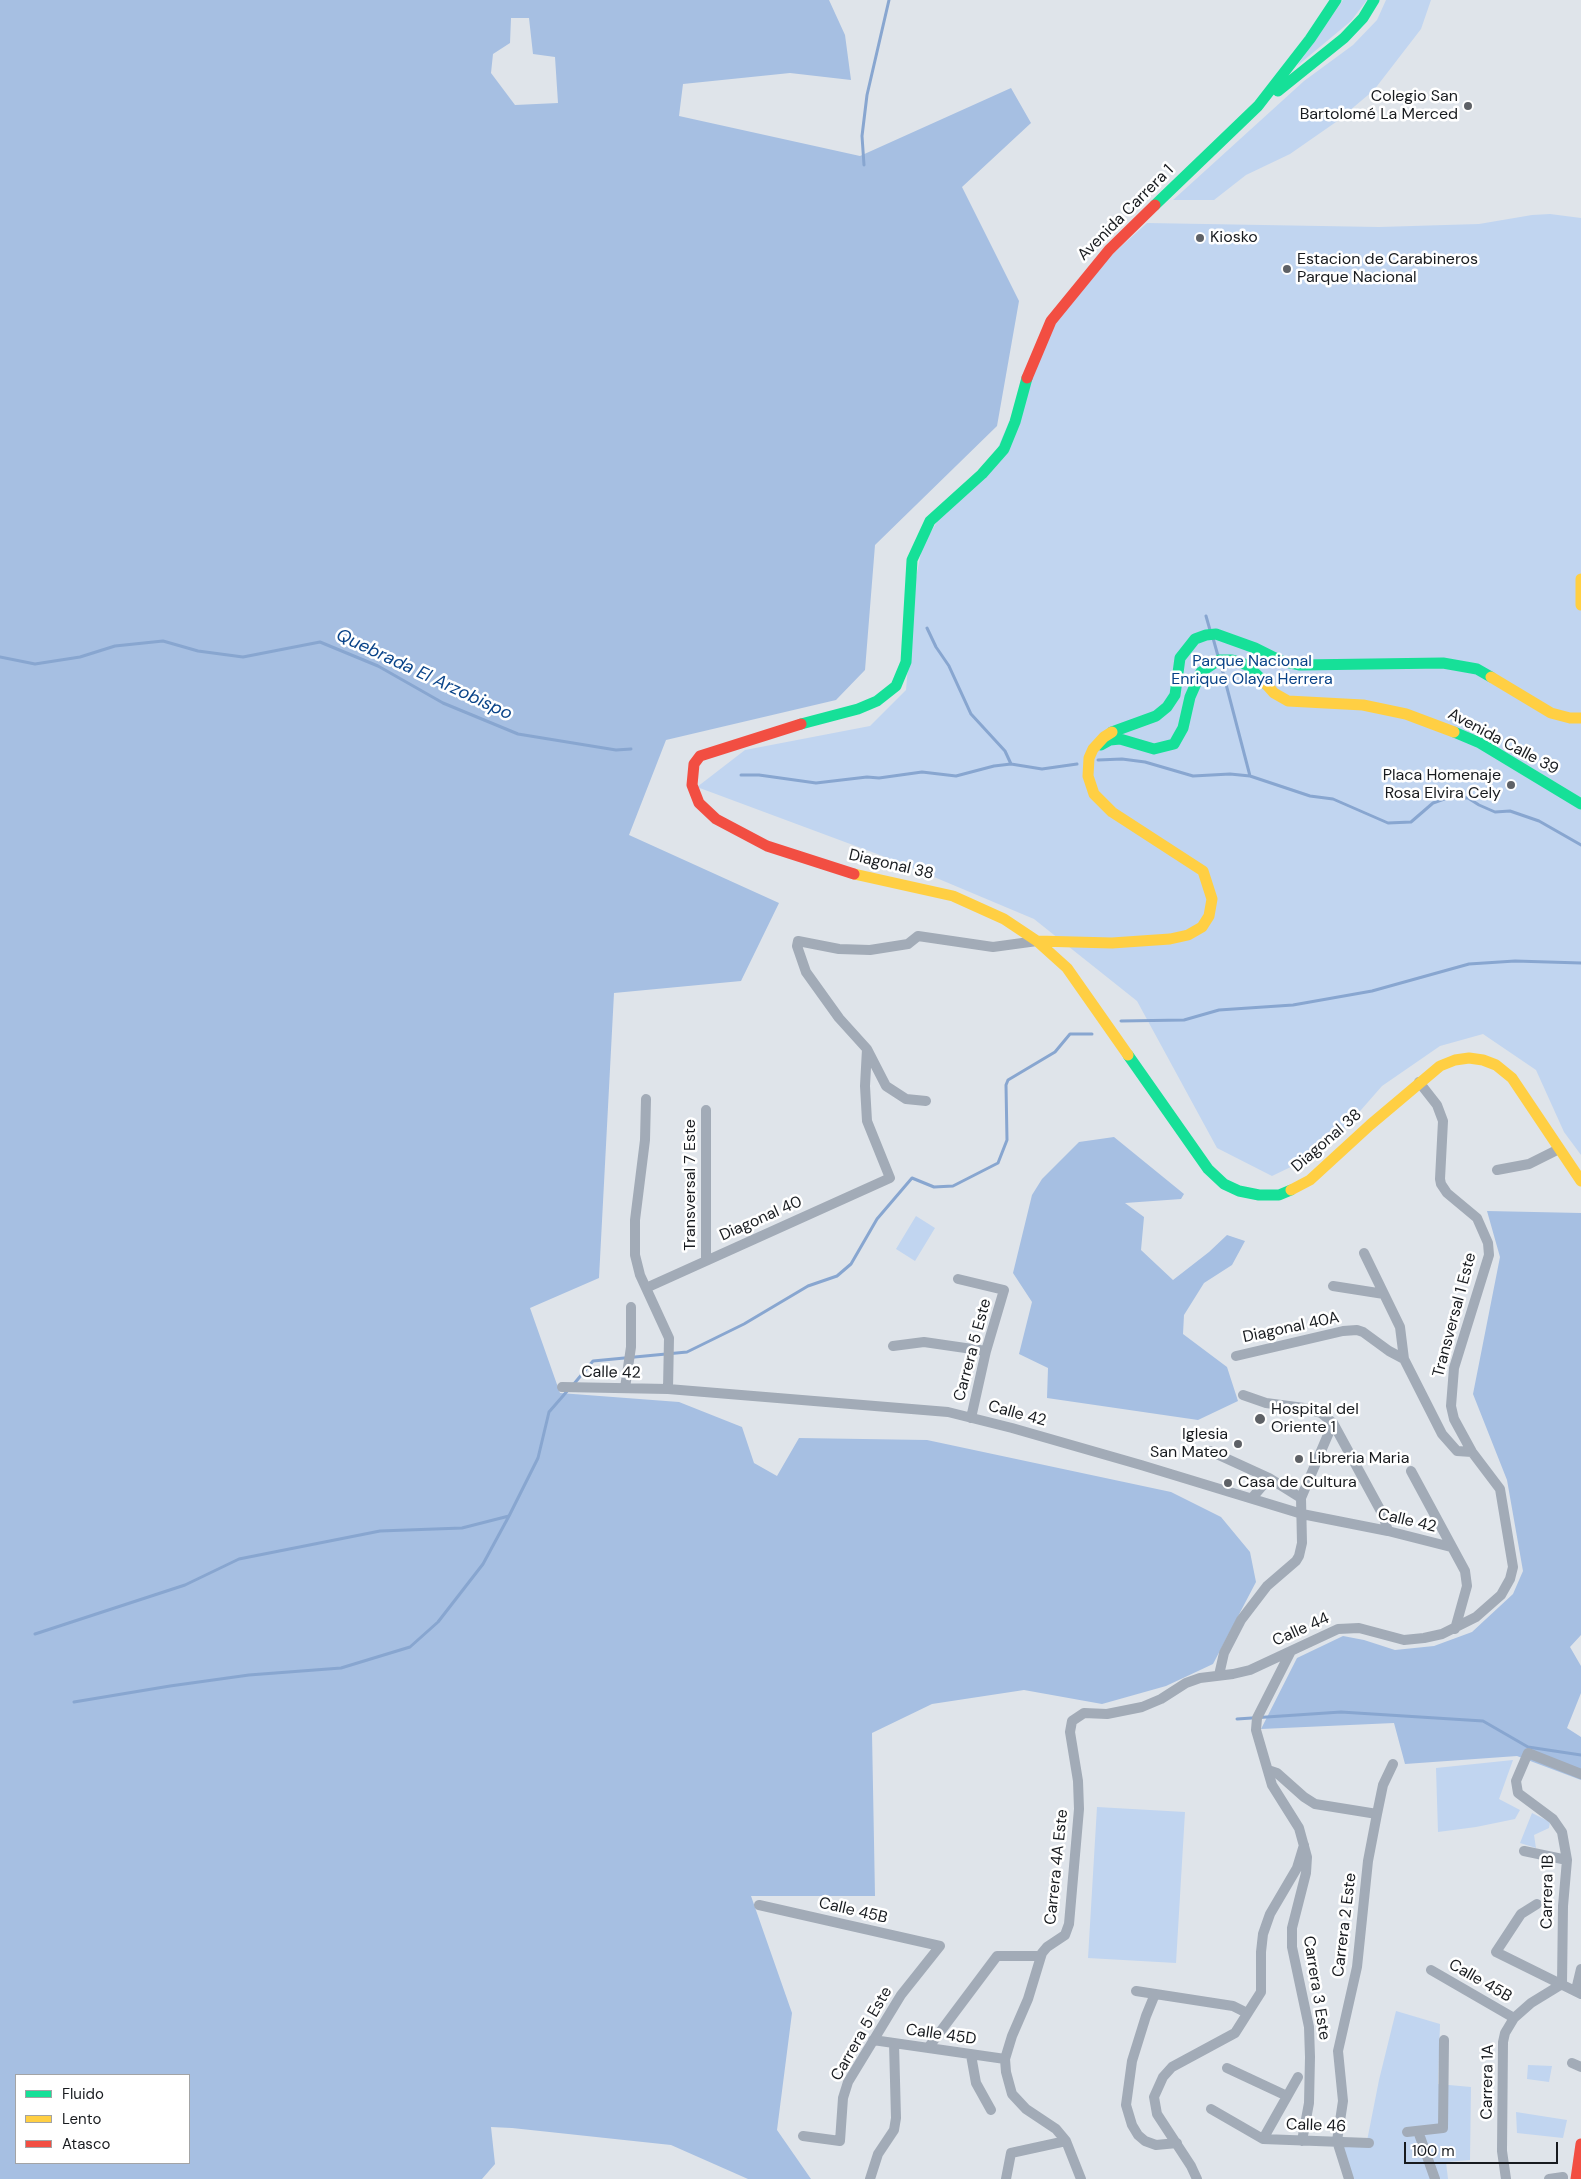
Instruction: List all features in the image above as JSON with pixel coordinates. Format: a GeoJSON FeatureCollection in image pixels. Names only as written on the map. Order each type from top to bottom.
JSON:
{"type":"FeatureCollection","features":[{"type":"Feature","properties":{"kind":"main road","name":"Avenida Carrera 1"},"geometry":{"type":"LineString","coordinates":[[982,474],[1004,448],[1015,422],[1028,373],[1051,321],[1109,250],[1258,106],[1310,39],[1336,0]]}},
{"type":"Feature","properties":{"kind":"main road"},"geometry":{"type":"LineString","coordinates":[[1258,106],[1344,38],[1364,18],[1374,0]]}},
{"type":"Feature","properties":{"kind":"main road","name":"Diagonal 38"},"geometry":{"type":"LineString","coordinates":[[982,474],[930,521],[912,560],[906,662],[896,686],[876,701],[851,712],[809,721],[700,756],[694,764],[691,780],[699,803],[716,819],[767,846],[844,872],[953,896],[1004,919],[1037,941],[1072,975],[1208,1170],[1224,1184],[1239,1191],[1259,1195],[1279,1195],[1295,1189],[1310,1180],[1419,1082]]}},
{"type":"Feature","properties":{"kind":"main road"},"geometry":{"type":"LineString","coordinates":[[1581,579],[1581,605]]}},
{"type":"Feature","properties":{"kind":"main road"},"geometry":{"type":"LineString","coordinates":[[1037,941],[1112,943],[1170,939],[1188,935],[1202,927],[1210,916],[1212,899],[1203,871],[1112,812],[1094,794],[1088,776],[1089,758],[1093,749],[1110,733],[1156,716],[1168,707],[1174,695],[1180,658],[1195,639],[1211,635],[1255,648],[1281,661],[1300,665],[1443,663],[1468,667],[1477,669],[1551,713],[1570,718],[1581,718]]}},
{"type":"Feature","properties":{"kind":"main road","name":"Avenida Calle 39"},"geometry":{"type":"LineString","coordinates":[[1093,749],[1110,740],[1120,739],[1154,749],[1174,744],[1184,728],[1190,697],[1201,672],[1219,660],[1232,660],[1247,665],[1256,672],[1274,693],[1288,701],[1363,705],[1406,714],[1436,724],[1480,744],[1581,804]]}},
{"type":"Feature","properties":{"kind":"main road"},"geometry":{"type":"LineString","coordinates":[[1419,1082],[1440,1066],[1455,1060],[1469,1058],[1484,1060],[1496,1065],[1512,1078],[1581,1181]]}},
{"type":"Feature","properties":{"kind":"main road"},"geometry":{"type":"LineString","coordinates":[[1576,2179],[1581,2144]]}},
{"type":"Feature","properties":{"kind":"street"},"geometry":{"type":"LineString","coordinates":[[926,1101],[906,1099],[886,1086],[867,1049],[839,1018],[806,972],[797,946],[798,941],[839,949],[870,950],[908,944],[918,936],[993,947],[1037,941]]}},
{"type":"Feature","properties":{"kind":"street","name":"Diagonal 40"},"geometry":{"type":"LineString","coordinates":[[646,1288],[890,1178],[867,1121],[865,1068],[867,1049]]}},
{"type":"Feature","properties":{"kind":"street","name":"Transversal 1 Este"},"geometry":{"type":"LineString","coordinates":[[1419,1082],[1436,1105],[1443,1122],[1441,1184],[1447,1193],[1477,1218],[1488,1243],[1489,1255],[1454,1368],[1450,1396],[1454,1419],[1472,1452],[1500,1489],[1513,1567],[1510,1579],[1501,1595],[1476,1617],[1455,1629]]}},
{"type":"Feature","properties":{"kind":"street"},"geometry":{"type":"LineString","coordinates":[[646,1099],[644,1140],[634,1220],[635,1254],[640,1274],[669,1338],[668,1389]]}},
{"type":"Feature","properties":{"kind":"street","name":"Transversal 7 Este"},"geometry":{"type":"LineString","coordinates":[[706,1110],[706,1261]]}},
{"type":"Feature","properties":{"kind":"street"},"geometry":{"type":"LineString","coordinates":[[1497,1170],[1529,1164],[1560,1149]]}},
{"type":"Feature","properties":{"kind":"street"},"geometry":{"type":"LineString","coordinates":[[1364,1253],[1400,1327],[1404,1359],[1442,1434],[1457,1451],[1472,1452]]}},
{"type":"Feature","properties":{"kind":"street","name":"Carrera 5 Este"},"geometry":{"type":"LineString","coordinates":[[958,1279],[1004,1290],[986,1351],[971,1418]]}},
{"type":"Feature","properties":{"kind":"street"},"geometry":{"type":"LineString","coordinates":[[1333,1286],[1384,1294]]}},
{"type":"Feature","properties":{"kind":"street"},"geometry":{"type":"LineString","coordinates":[[625,1388],[631,1347],[631,1307]]}},
{"type":"Feature","properties":{"kind":"street","name":"Diagonal 40A"},"geometry":{"type":"LineString","coordinates":[[1236,1356],[1357,1330],[1363,1332],[1389,1352],[1404,1359]]}},
{"type":"Feature","properties":{"kind":"street"},"geometry":{"type":"LineString","coordinates":[[893,1346],[924,1342],[986,1351]]}},
{"type":"Feature","properties":{"kind":"street","name":"Calle 42"},"geometry":{"type":"LineString","coordinates":[[562,1387],[668,1389],[932,1409],[1012,1428],[1302,1514],[1451,1546]]}},
{"type":"Feature","properties":{"kind":"street"},"geometry":{"type":"LineString","coordinates":[[1243,1395],[1266,1403],[1304,1408],[1321,1413],[1333,1422],[1383,1515],[1388,1531]]}},
{"type":"Feature","properties":{"kind":"street"},"geometry":{"type":"LineString","coordinates":[[1219,1675],[1224,1652],[1242,1620],[1267,1586],[1296,1561],[1299,1556],[1302,1543],[1301,1498],[1333,1422]]}},
{"type":"Feature","properties":{"kind":"street"},"geometry":{"type":"LineString","coordinates":[[1210,1451],[1269,1478],[1301,1498]]}},
{"type":"Feature","properties":{"kind":"street"},"geometry":{"type":"LineString","coordinates":[[1410,1471],[1465,1571],[1465,1593],[1455,1629]]}},
{"type":"Feature","properties":{"kind":"street"},"geometry":{"type":"LineString","coordinates":[[1252,1498],[1269,1478]]}},
{"type":"Feature","properties":{"kind":"street","name":"Calle 44"},"geometry":{"type":"LineString","coordinates":[[1072,1721],[1084,1713],[1107,1714],[1142,1707],[1161,1699],[1186,1683],[1200,1678],[1250,1670],[1331,1631],[1350,1627],[1404,1640],[1424,1638],[1455,1629]]}},
{"type":"Feature","properties":{"kind":"street","name":"Carrera 3 Este"},"geometry":{"type":"LineString","coordinates":[[1291,1651],[1257,1718],[1256,1730],[1272,1786],[1299,1828],[1305,1844],[1307,1857],[1306,1873],[1292,1928],[1292,1947],[1309,2027],[1309,2103],[1302,2141]]}},
{"type":"Feature","properties":{"kind":"street","name":"Carrera 4A Este"},"geometry":{"type":"LineString","coordinates":[[1066,2141],[1056,2130],[1026,2110],[1016,2099],[1010,2089],[1005,2059],[1012,2036],[1028,1999],[1041,1956],[1047,1947],[1065,1935],[1069,1924],[1079,1809],[1078,1781],[1070,1732],[1072,1721]]}},
{"type":"Feature","properties":{"kind":"street","name":"Carrera 1B"},"geometry":{"type":"LineString","coordinates":[[1562,1984],[1562,1906],[1566,1860],[1562,1832],[1553,1819],[1518,1793],[1516,1781],[1528,1752],[1581,1774]]}},
{"type":"Feature","properties":{"kind":"street","name":"Carrera 2 Este"},"geometry":{"type":"LineString","coordinates":[[1349,2179],[1337,2141],[1343,2100],[1338,2051],[1357,1968],[1368,1861],[1382,1785],[1393,1764]]}},
{"type":"Feature","properties":{"kind":"street"},"geometry":{"type":"LineString","coordinates":[[1268,1770],[1277,1773],[1304,1798],[1315,1804],[1377,1814]]}},
{"type":"Feature","properties":{"kind":"street"},"geometry":{"type":"LineString","coordinates":[[1197,2179],[1177,2143],[1157,2114],[1154,2096],[1157,2086],[1172,2068],[1235,2033],[1261,1992],[1263,1934],[1270,1914],[1297,1868],[1305,1844]]}},
{"type":"Feature","properties":{"kind":"street"},"geometry":{"type":"LineString","coordinates":[[1524,1851],[1566,1860]]}},
{"type":"Feature","properties":{"kind":"street"},"geometry":{"type":"LineString","coordinates":[[1537,1904],[1521,1914],[1496,1952],[1578,1992],[1581,1969]]}},
{"type":"Feature","properties":{"kind":"street","name":"Calle 45B"},"geometry":{"type":"LineString","coordinates":[[759,1905],[940,1946]]}},
{"type":"Feature","properties":{"kind":"street","name":"Carrera 5 Este"},"geometry":{"type":"LineString","coordinates":[[803,2136],[840,2141],[843,2098],[848,2082],[901,1995],[940,1946]]}},
{"type":"Feature","properties":{"kind":"street"},"geometry":{"type":"LineString","coordinates":[[928,2048],[997,1956],[1041,1956]]}},
{"type":"Feature","properties":{"kind":"street","name":"Calle 45B"},"geometry":{"type":"LineString","coordinates":[[1431,1970],[1514,2018]]}},
{"type":"Feature","properties":{"kind":"street"},"geometry":{"type":"LineString","coordinates":[[1514,2018],[1530,2003],[1562,1984]]}},
{"type":"Feature","properties":{"kind":"street"},"geometry":{"type":"LineString","coordinates":[[1136,1992],[1233,2006],[1247,2013]]}},
{"type":"Feature","properties":{"kind":"street"},"geometry":{"type":"LineString","coordinates":[[1155,1994],[1132,2061],[1126,2105],[1132,2125],[1138,2136],[1156,2145],[1177,2143]]}},
{"type":"Feature","properties":{"kind":"street","name":"Carrera 1A"},"geometry":{"type":"LineString","coordinates":[[1506,2179],[1502,2151],[1503,2042],[1505,2033],[1514,2018]]}},
{"type":"Feature","properties":{"kind":"street","name":"Calle 45D"},"geometry":{"type":"LineString","coordinates":[[872,2040],[1005,2059]]}},
{"type":"Feature","properties":{"kind":"street"},"geometry":{"type":"LineString","coordinates":[[1435,2179],[1412,2132],[1442,2128],[1445,2086],[1444,2040]]}},
{"type":"Feature","properties":{"kind":"street","name":"Carrera 5 Este"},"geometry":{"type":"LineString","coordinates":[[870,2179],[878,2154],[894,2130],[896,2118],[894,2044]]}},
{"type":"Feature","properties":{"kind":"street"},"geometry":{"type":"LineString","coordinates":[[971,2055],[976,2082],[990,2110]]}},
{"type":"Feature","properties":{"kind":"street"},"geometry":{"type":"LineString","coordinates":[[1227,2068],[1287,2096]]}},
{"type":"Feature","properties":{"kind":"street"},"geometry":{"type":"LineString","coordinates":[[1211,2109],[1263,2139],[1298,2077]]}},
{"type":"Feature","properties":{"kind":"street","name":"Calle 46"},"geometry":{"type":"LineString","coordinates":[[1263,2139],[1369,2143]]}},
{"type":"Feature","properties":{"kind":"street"},"geometry":{"type":"LineString","coordinates":[[1006,2179],[1011,2153],[1066,2141],[1081,2179]]}},
{"type":"Feature","properties":{"kind":"street"},"geometry":{"type":"LineString","coordinates":[[1548,2179],[1563,2178]]}},
{"type":"Feature","properties":{"kind":"green space"},"geometry":{"type":"Polygon","coordinates":[[[1343,0],[1367,0],[1351,21],[1297,66],[1343,0]]]}},
{"type":"Feature","properties":{"kind":"green space"},"geometry":{"type":"Polygon","coordinates":[[[1386,0],[1431,0],[1421,29],[1374,90],[1336,122],[1290,154],[1246,175],[1214,200],[1173,200],[1304,81],[1353,45],[1377,20],[1386,0]]]}},
{"type":"Feature","properties":{"kind":"green space","name":"Parque Nacional Enrique Olaya Herrera"},"geometry":{"type":"Polygon","coordinates":[[[1550,214],[1581,218],[1581,1155],[1564,1132],[1536,1070],[1483,1034],[1440,1046],[1382,1086],[1326,1150],[1272,1176],[1217,1148],[1137,1001],[1034,919],[896,861],[697,787],[745,750],[870,726],[906,690],[915,583],[922,547],[938,520],[985,478],[1049,328],[1086,278],[1147,223],[1379,227],[1479,224],[1532,215],[1550,214]]]}},
{"type":"Feature","properties":{"kind":"green space"},"geometry":{"type":"Polygon","coordinates":[[[916,1216],[935,1228],[915,1261],[896,1249],[916,1216]]]}},
{"type":"Feature","properties":{"kind":"green space"},"geometry":{"type":"Polygon","coordinates":[[[1513,1760],[1499,1799],[1520,1810],[1515,1819],[1438,1832],[1436,1768],[1513,1760]]]}},
{"type":"Feature","properties":{"kind":"green space"},"geometry":{"type":"Polygon","coordinates":[[[1097,1807],[1185,1812],[1176,1963],[1088,1958],[1097,1807]]]}},
{"type":"Feature","properties":{"kind":"green space"},"geometry":{"type":"Polygon","coordinates":[[[1532,1813],[1550,1822],[1549,1828],[1534,1835],[1536,1848],[1520,1843],[1532,1813]]]}},
{"type":"Feature","properties":{"kind":"green space"},"geometry":{"type":"Polygon","coordinates":[[[1396,2011],[1440,2024],[1438,2084],[1471,2087],[1470,2160],[1446,2162],[1448,2179],[1351,2179],[1337,2145],[1366,2146],[1379,2080],[1396,2011]]]}},
{"type":"Feature","properties":{"kind":"green space"},"geometry":{"type":"Polygon","coordinates":[[[1528,2065],[1552,2066],[1549,2082],[1527,2079],[1528,2065]]]}},
{"type":"Feature","properties":{"kind":"green space"},"geometry":{"type":"Polygon","coordinates":[[[1516,2112],[1567,2120],[1563,2138],[1517,2133],[1516,2112]]]}},
{"type":"Feature","properties":{"kind":"shaded area"},"geometry":{"type":"Polygon","coordinates":[[[0,0],[829,0],[845,35],[851,80],[790,73],[683,84],[679,116],[860,156],[1011,88],[1031,123],[962,187],[1019,301],[997,426],[875,545],[865,670],[836,700],[666,740],[629,835],[779,903],[741,981],[614,993],[599,1278],[530,1308],[560,1393],[679,1402],[742,1427],[754,1463],[777,1476],[799,1438],[927,1440],[1171,1492],[1221,1517],[1250,1552],[1256,1582],[1213,1664],[1166,1686],[1102,1704],[1024,1690],[932,1704],[872,1733],[875,1896],[751,1896],[792,2013],[777,2130],[811,2179],[748,2179],[671,2145],[491,2127],[495,2164],[482,2179],[0,2179],[0,0]],[[511,18],[510,43],[493,54],[491,73],[515,105],[558,103],[555,57],[533,54],[529,18],[511,18]]]}},
{"type":"Feature","properties":{"kind":"shaded area"},"geometry":{"type":"Polygon","coordinates":[[[1114,1137],[1184,1194],[1181,1199],[1125,1203],[1144,1217],[1141,1250],[1173,1280],[1209,1252],[1227,1235],[1245,1241],[1232,1265],[1204,1283],[1184,1315],[1183,1334],[1227,1367],[1238,1401],[1198,1420],[1047,1398],[1048,1368],[1019,1354],[1032,1302],[1013,1273],[1032,1195],[1042,1179],[1079,1142],[1114,1137]]]}},
{"type":"Feature","properties":{"kind":"shaded area"},"geometry":{"type":"Polygon","coordinates":[[[1487,1211],[1581,1213],[1581,1635],[1570,1647],[1581,1666],[1581,1693],[1567,1728],[1581,1737],[1581,1780],[1517,1756],[1405,1764],[1394,1723],[1261,1729],[1297,1658],[1343,1636],[1364,1640],[1395,1650],[1434,1646],[1472,1632],[1513,1594],[1523,1571],[1507,1480],[1473,1394],[1500,1257],[1487,1211]]]}},
{"type":"Feature","properties":{"kind":"waterway"},"geometry":{"type":"LineString","coordinates":[[864,165],[862,136],[867,95],[889,0]]}},
{"type":"Feature","properties":{"kind":"waterway"},"geometry":{"type":"LineString","coordinates":[[1206,616],[1210,630]]}},
{"type":"Feature","properties":{"kind":"waterway"},"geometry":{"type":"LineString","coordinates":[[927,628],[936,647],[949,666],[971,714],[1005,751],[1011,764]]}},
{"type":"Feature","properties":{"kind":"waterway"},"geometry":{"type":"LineString","coordinates":[[1213,638],[1218,656]]}},
{"type":"Feature","properties":{"kind":"waterway","name":"Quebrada El Arzobispo"},"geometry":{"type":"LineString","coordinates":[[0,657],[35,664],[80,657],[115,646],[163,641],[198,651],[243,657],[320,642],[378,666],[443,703],[518,734],[616,750],[631,749]]}},
{"type":"Feature","properties":{"kind":"waterway"},"geometry":{"type":"LineString","coordinates":[[1221,665],[1250,776]]}},
{"type":"Feature","properties":{"kind":"waterway"},"geometry":{"type":"LineString","coordinates":[[1098,760],[1122,759],[1145,762],[1193,776],[1230,774],[1250,776],[1310,796],[1333,799],[1388,823],[1411,822],[1433,803],[1450,797],[1468,798],[1495,812],[1510,811],[1539,821],[1581,845]]}},
{"type":"Feature","properties":{"kind":"waterway"},"geometry":{"type":"LineString","coordinates":[[741,775],[759,775],[816,783],[867,777],[879,778],[922,772],[956,776],[994,766],[1011,764],[1042,769],[1077,764]]}},
{"type":"Feature","properties":{"kind":"waterway"},"geometry":{"type":"LineString","coordinates":[[1121,1021],[1184,1020],[1219,1010],[1293,1005],[1372,991],[1469,964],[1515,961],[1581,963]]}},
{"type":"Feature","properties":{"kind":"waterway"},"geometry":{"type":"LineString","coordinates":[[573,1385],[593,1361],[687,1352],[744,1324],[808,1286],[837,1276],[851,1264],[877,1219],[912,1178],[934,1187],[953,1186],[998,1163],[1007,1140],[1006,1085],[1008,1080],[1055,1052],[1070,1034],[1092,1034]]}},
{"type":"Feature","properties":{"kind":"waterway"},"geometry":{"type":"LineString","coordinates":[[35,1634],[185,1585],[239,1559],[380,1531],[462,1528],[509,1516],[538,1458],[549,1412],[569,1389]]}},
{"type":"Feature","properties":{"kind":"waterway"},"geometry":{"type":"LineString","coordinates":[[74,1702],[249,1675],[341,1668],[410,1647],[438,1622],[483,1564],[509,1516]]}},
{"type":"Feature","properties":{"kind":"waterway"},"geometry":{"type":"LineString","coordinates":[[1237,1719],[1341,1712],[1483,1721],[1528,1747],[1581,1755]]}},
{"type":"Feature","properties":{"kind":"traffic: fast"},"geometry":{"type":"LineString","coordinates":[[1155,205],[1258,106],[1310,39],[1336,0]]}},
{"type":"Feature","properties":{"kind":"traffic: fast"},"geometry":{"type":"LineString","coordinates":[[1278,91],[1344,38],[1363,18],[1374,0]]}},
{"type":"Feature","properties":{"kind":"traffic: fast"},"geometry":{"type":"LineString","coordinates":[[801,724],[858,709],[877,701],[896,686],[906,662],[912,560],[930,521],[982,474],[1004,449],[1015,422],[1027,378]]}},
{"type":"Feature","properties":{"kind":"traffic: fast"},"geometry":{"type":"LineString","coordinates":[[1112,732],[1156,716],[1167,707],[1175,695],[1180,658],[1195,639],[1206,635],[1216,634],[1255,648],[1281,661],[1300,665],[1443,663],[1477,669],[1491,677]]}},
{"type":"Feature","properties":{"kind":"traffic: fast"},"geometry":{"type":"LineString","coordinates":[[1101,745],[1110,740],[1120,739],[1154,749],[1174,744],[1183,728],[1190,697],[1201,672],[1219,660],[1232,660],[1247,665],[1266,684]]}},
{"type":"Feature","properties":{"kind":"traffic: fast"},"geometry":{"type":"LineString","coordinates":[[1454,732],[1480,743],[1581,804]]}},
{"type":"Feature","properties":{"kind":"traffic: fast"},"geometry":{"type":"LineString","coordinates":[[1128,1055],[1208,1169],[1224,1184],[1239,1191],[1259,1195],[1279,1195],[1291,1190]]}},
{"type":"Feature","properties":{"kind":"traffic: slow"},"geometry":{"type":"LineString","coordinates":[[1581,579],[1581,605]]}},
{"type":"Feature","properties":{"kind":"traffic: slow"},"geometry":{"type":"LineString","coordinates":[[1491,677],[1551,713],[1570,718],[1581,718]]}},
{"type":"Feature","properties":{"kind":"traffic: slow"},"geometry":{"type":"LineString","coordinates":[[1266,684],[1274,693],[1288,701],[1363,705],[1406,714],[1454,732]]}},
{"type":"Feature","properties":{"kind":"traffic: slow"},"geometry":{"type":"LineString","coordinates":[[1037,941],[1112,943],[1170,939],[1188,935],[1202,927],[1209,916],[1212,899],[1203,871],[1112,812],[1094,794],[1088,776],[1089,758],[1093,749],[1104,737],[1112,732]]}},
{"type":"Feature","properties":{"kind":"traffic: slow"},"geometry":{"type":"LineString","coordinates":[[854,874],[953,896],[1004,919],[1037,941],[1067,968],[1128,1055]]}},
{"type":"Feature","properties":{"kind":"traffic: slow"},"geometry":{"type":"LineString","coordinates":[[1291,1190],[1310,1180],[1370,1125],[1440,1066],[1455,1060],[1469,1058],[1483,1060],[1496,1065],[1512,1078],[1581,1181]]}},
{"type":"Feature","properties":{"kind":"traffic: jam"},"geometry":{"type":"LineString","coordinates":[[1027,378],[1051,321],[1109,250],[1155,205]]}},
{"type":"Feature","properties":{"kind":"traffic: jam"},"geometry":{"type":"LineString","coordinates":[[801,724],[700,756],[694,764],[692,785],[699,803],[716,819],[767,846],[854,874]]}},
{"type":"Feature","properties":{"kind":"traffic: jam"},"geometry":{"type":"LineString","coordinates":[[1576,2179],[1581,2144]]}},
{"type":"Feature","properties":{"kind":"place","name":"Colegio San Bartolomé La Merced"},"geometry":{"type":"Point","coordinates":[1468,106]}},
{"type":"Feature","properties":{"kind":"place","name":"Kiosko"},"geometry":{"type":"Point","coordinates":[1200,238]}},
{"type":"Feature","properties":{"kind":"place","name":"Estacion de Carabineros Parque Nacional"},"geometry":{"type":"Point","coordinates":[1287,269]}},
{"type":"Feature","properties":{"kind":"place","name":"Placa Homenaje Rosa Elvira Cely"},"geometry":{"type":"Point","coordinates":[1511,785]}},
{"type":"Feature","properties":{"kind":"place","name":"Hospital del Oriente 1"},"geometry":{"type":"Point","coordinates":[1260,1419]}},
{"type":"Feature","properties":{"kind":"place","name":"Iglesia San Mateo"},"geometry":{"type":"Point","coordinates":[1238,1444]}},
{"type":"Feature","properties":{"kind":"place","name":"Libreria Maria"},"geometry":{"type":"Point","coordinates":[1299,1459]}},
{"type":"Feature","properties":{"kind":"place","name":"Casa de Cultura"},"geometry":{"type":"Point","coordinates":[1228,1483]}}]}
